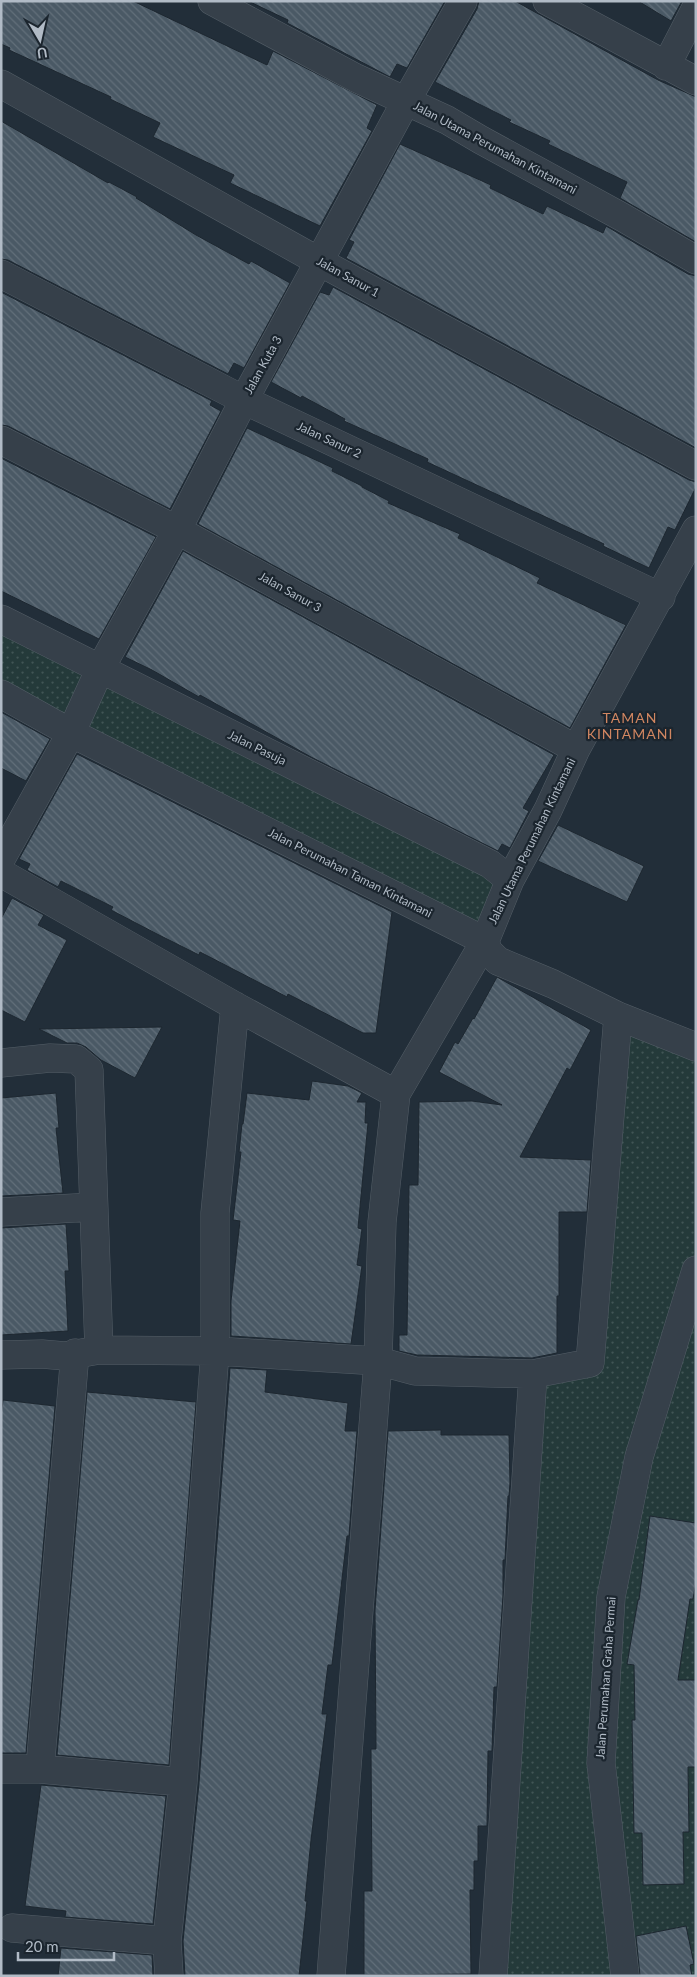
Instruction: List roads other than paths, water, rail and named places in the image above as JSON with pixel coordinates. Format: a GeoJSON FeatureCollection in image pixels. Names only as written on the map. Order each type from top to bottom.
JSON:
{"type":"FeatureCollection","features":[{"type":"Feature","properties":{"kind":"street","name":"Jalan Utama Perumahan Kintamani"},"geometry":{"type":"LineString","coordinates":[[212,1],[356,78],[447,120],[622,216],[696,260]]}},
{"type":"Feature","properties":{"kind":"street","name":"Jalan Kuta 3"},"geometry":{"type":"LineString","coordinates":[[1,859],[71,733],[100,669],[177,530],[244,400],[406,101],[463,1]]}},
{"type":"Feature","properties":{"kind":"street"},"geometry":{"type":"LineString","coordinates":[[547,1],[696,81]]}},
{"type":"Feature","properties":{"kind":"street"},"geometry":{"type":"LineString","coordinates":[[666,66],[696,8]]}},
{"type":"Feature","properties":{"kind":"street","name":"Jalan Sanur 1"},"geometry":{"type":"LineString","coordinates":[[1,84],[320,262],[696,466]]}},
{"type":"Feature","properties":{"kind":"street","name":"Jalan Sanur 2"},"geometry":{"type":"LineString","coordinates":[[1,274],[244,400],[661,597]]}},
{"type":"Feature","properties":{"kind":"street","name":"Jalan Sanur 3"},"geometry":{"type":"LineString","coordinates":[[1,440],[177,530],[576,749]]}},
{"type":"Feature","properties":{"kind":"street","name":"Jalan Utama Perumahan Kintamani"},"geometry":{"type":"LineString","coordinates":[[396,1094],[485,941],[510,880],[548,810],[576,749],[661,597],[692,548]]}},
{"type":"Feature","properties":{"kind":"street","name":"Jalan Pasuja"},"geometry":{"type":"LineString","coordinates":[[1,619],[490,864],[510,880]]}},
{"type":"Feature","properties":{"kind":"street","name":"Jalan Perumahan Taman Kintamani"},"geometry":{"type":"LineString","coordinates":[[1,694],[71,733],[485,941],[488,951],[498,961],[554,984],[618,1016],[696,1047]]}},
{"type":"Feature","properties":{"kind":"street"},"geometry":{"type":"LineString","coordinates":[[1,873],[396,1094],[382,1222],[378,1361],[331,1976]]}},
{"type":"Feature","properties":{"kind":"street"},"geometry":{"type":"LineString","coordinates":[[169,1976],[167,1941],[183,1782],[215,1350],[215,1213],[236,1006]]}},
{"type":"Feature","properties":{"kind":"street"},"geometry":{"type":"LineString","coordinates":[[1,1356],[42,1354],[65,1356],[87,1351],[215,1350],[378,1361],[416,1371],[533,1374],[590,1363],[618,1016]]}},
{"type":"Feature","properties":{"kind":"street"},"geometry":{"type":"LineString","coordinates":[[1,1063],[50,1058],[76,1059],[89,1070],[93,1207],[87,1351],[40,1769]]}},
{"type":"Feature","properties":{"kind":"street"},"geometry":{"type":"LineString","coordinates":[[1,1212],[93,1207]]}},
{"type":"Feature","properties":{"kind":"street","name":"Jalan Perumahan Graha Permai"},"geometry":{"type":"LineString","coordinates":[[625,1976],[601,1763],[611,1597],[639,1457],[696,1270]]}},
{"type":"Feature","properties":{"kind":"street"},"geometry":{"type":"LineString","coordinates":[[493,1976],[533,1374]]}},
{"type":"Feature","properties":{"kind":"street"},"geometry":{"type":"LineString","coordinates":[[1,1768],[40,1769],[183,1782]]}},
{"type":"Feature","properties":{"kind":"street"},"geometry":{"type":"LineString","coordinates":[[12,1928],[167,1941]]}},
{"type":"Feature","properties":{"kind":"district","name":"TAMAN KINTAMANI"},"geometry":{"type":"Point","coordinates":[630,726]}}]}
